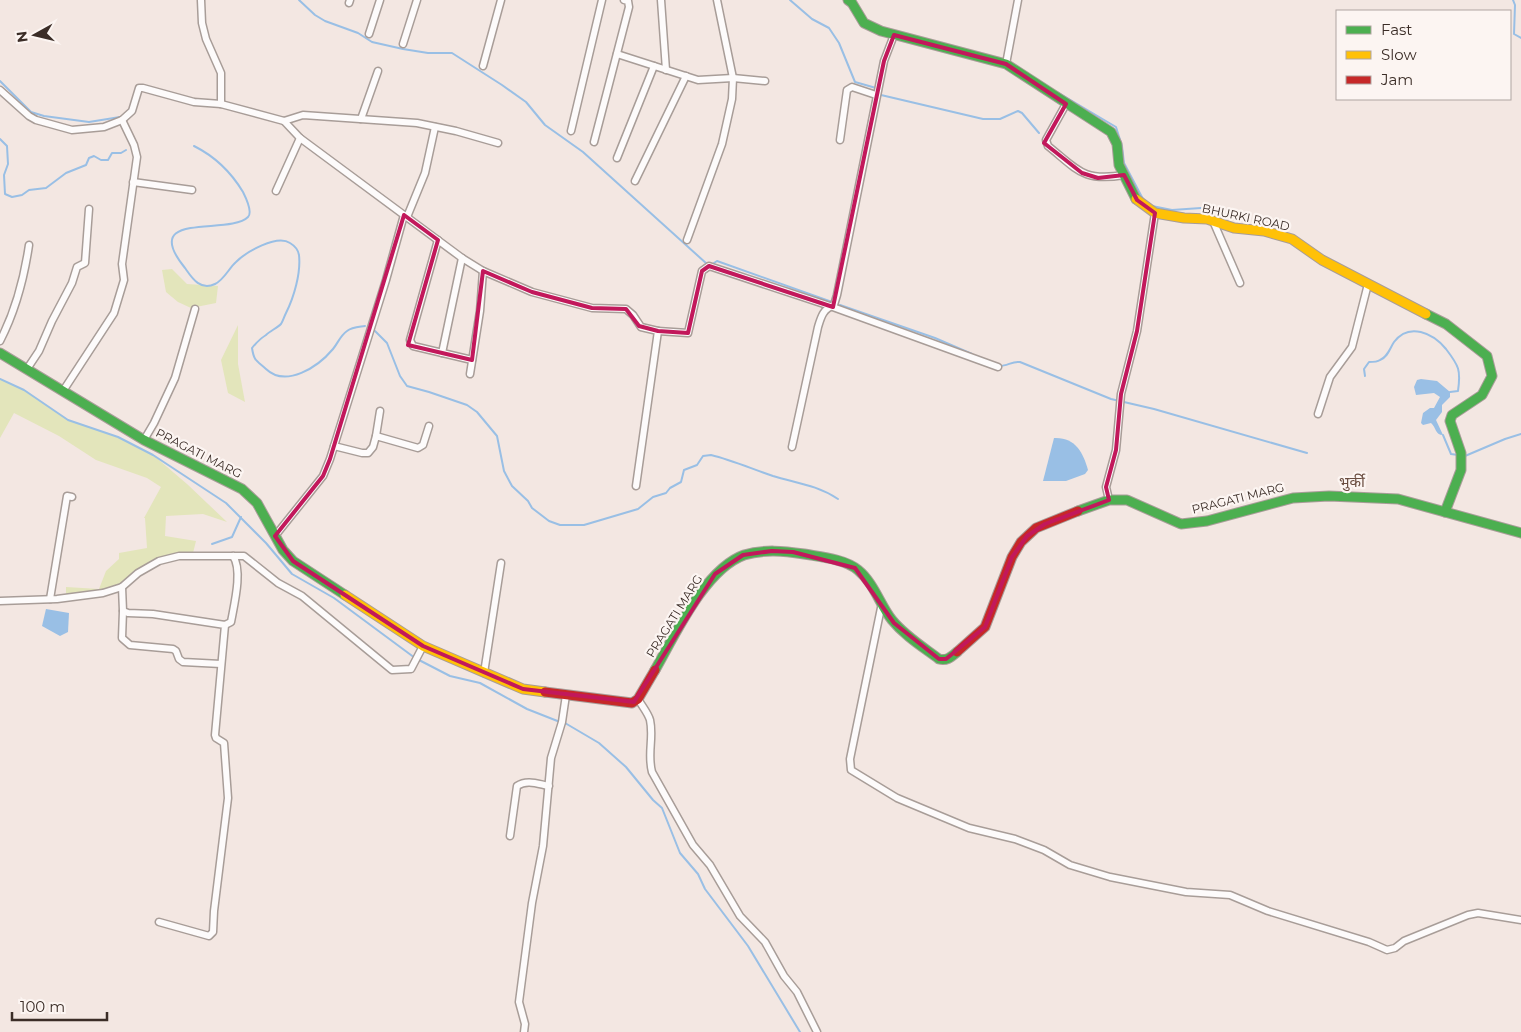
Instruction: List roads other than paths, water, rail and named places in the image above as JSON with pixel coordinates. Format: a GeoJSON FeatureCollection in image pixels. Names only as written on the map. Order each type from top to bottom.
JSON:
{"type":"FeatureCollection","features":[{"type":"Feature","properties":{"kind":"street"},"geometry":{"type":"LineString","coordinates":[[201,0],[202,23],[206,39],[220,73],[221,104]]}},
{"type":"Feature","properties":{"kind":"street"},"geometry":{"type":"LineString","coordinates":[[369,34],[380,0]]}},
{"type":"Feature","properties":{"kind":"street"},"geometry":{"type":"LineString","coordinates":[[403,44],[417,0]]}},
{"type":"Feature","properties":{"kind":"street"},"geometry":{"type":"LineString","coordinates":[[483,66],[501,0]]}},
{"type":"Feature","properties":{"kind":"street"},"geometry":{"type":"LineString","coordinates":[[571,132],[602,0]]}},
{"type":"Feature","properties":{"kind":"street"},"geometry":{"type":"LineString","coordinates":[[594,142],[629,6],[628,1],[624,0]]}},
{"type":"Feature","properties":{"kind":"street"},"geometry":{"type":"LineString","coordinates":[[661,0],[666,70]]}},
{"type":"Feature","properties":{"kind":"street"},"geometry":{"type":"LineString","coordinates":[[687,240],[722,144],[732,100],[733,78],[717,0]]}},
{"type":"Feature","properties":{"kind":"street"},"geometry":{"type":"LineString","coordinates":[[848,0],[852,3],[864,23],[881,32],[1006,64],[1111,132],[1117,144],[1119,165],[1137,200],[1155,213],[1137,331],[1121,394],[1116,450],[1106,487],[1109,500]]}},
{"type":"Feature","properties":{"kind":"street"},"geometry":{"type":"LineString","coordinates":[[1006,64],[1018,0]]}},
{"type":"Feature","properties":{"kind":"street"},"geometry":{"type":"LineString","coordinates":[[792,447],[818,327],[822,314],[830,306],[834,305],[838,295],[876,95],[884,61],[894,35]]}},
{"type":"Feature","properties":{"kind":"street"},"geometry":{"type":"LineString","coordinates":[[617,54],[698,80],[733,78],[765,80]]}},
{"type":"Feature","properties":{"kind":"street"},"geometry":{"type":"LineString","coordinates":[[617,158],[654,66]]}},
{"type":"Feature","properties":{"kind":"street"},"geometry":{"type":"LineString","coordinates":[[361,119],[378,72]]}},
{"type":"Feature","properties":{"kind":"street"},"geometry":{"type":"LineString","coordinates":[[635,181],[686,76]]}},
{"type":"Feature","properties":{"kind":"street"},"geometry":{"type":"LineString","coordinates":[[840,140],[847,90],[852,87],[876,95]]}},
{"type":"Feature","properties":{"kind":"street"},"geometry":{"type":"LineString","coordinates":[[0,90],[36,120],[72,130],[104,127],[122,120],[132,111],[139,88],[194,102],[221,104],[284,122],[300,138],[462,258],[483,271],[532,292],[592,308],[626,309],[641,327],[658,331],[688,333],[702,270],[709,266],[830,306],[998,367]]}},
{"type":"Feature","properties":{"kind":"street"},"geometry":{"type":"LineString","coordinates":[[1066,104],[1046,140],[1048,146],[1082,173],[1098,178],[1124,174]]}},
{"type":"Feature","properties":{"kind":"street"},"geometry":{"type":"LineString","coordinates":[[284,122],[303,115],[416,124],[465,133],[498,143]]}},
{"type":"Feature","properties":{"kind":"street"},"geometry":{"type":"LineString","coordinates":[[63,391],[114,311],[124,280],[121,267],[137,151],[122,120]]}},
{"type":"Feature","properties":{"kind":"street"},"geometry":{"type":"LineString","coordinates":[[275,536],[323,476],[405,216],[425,173],[435,127]]}},
{"type":"Feature","properties":{"kind":"street"},"geometry":{"type":"LineString","coordinates":[[276,191],[300,138]]}},
{"type":"Feature","properties":{"kind":"street"},"geometry":{"type":"LineString","coordinates":[[134,182],[192,190]]}},
{"type":"Feature","properties":{"kind":"street"},"geometry":{"type":"LineString","coordinates":[[27,369],[39,352],[52,321],[72,283],[77,267],[85,263],[89,209]]}},
{"type":"Feature","properties":{"kind":"street","name":"BHURKI ROAD"},"geometry":{"type":"LineString","coordinates":[[1155,213],[1213,221],[1234,228],[1264,231],[1292,239],[1322,260],[1446,324],[1486,356],[1492,376],[1482,395],[1452,415],[1450,421],[1461,457],[1461,470],[1446,512]]}},
{"type":"Feature","properties":{"kind":"street"},"geometry":{"type":"LineString","coordinates":[[1213,221],[1240,282]]}},
{"type":"Feature","properties":{"kind":"street"},"geometry":{"type":"LineString","coordinates":[[438,240],[410,340],[413,346],[472,360]]}},
{"type":"Feature","properties":{"kind":"street"},"geometry":{"type":"LineString","coordinates":[[0,341],[18,299],[29,245]]}},
{"type":"Feature","properties":{"kind":"street"},"geometry":{"type":"LineString","coordinates":[[442,353],[462,258]]}},
{"type":"Feature","properties":{"kind":"street"},"geometry":{"type":"LineString","coordinates":[[470,374],[480,311],[483,271]]}},
{"type":"Feature","properties":{"kind":"street"},"geometry":{"type":"LineString","coordinates":[[1318,414],[1330,378],[1352,347],[1368,284]]}},
{"type":"Feature","properties":{"kind":"street"},"geometry":{"type":"LineString","coordinates":[[144,440],[175,378],[195,309]]}},
{"type":"Feature","properties":{"kind":"street"},"geometry":{"type":"LineString","coordinates":[[636,486],[658,331]]}},
{"type":"Feature","properties":{"kind":"street","name":"PRAGATI MARG"},"geometry":{"type":"LineString","coordinates":[[0,353],[144,440],[242,489],[257,503],[283,550],[293,561],[424,646],[523,689],[632,703],[638,700],[697,597],[715,574],[727,564],[743,555],[772,551],[794,552],[847,565],[860,572],[894,623],[942,660],[950,658],[985,627],[1012,557],[1027,536],[1036,528],[1045,524],[1109,500],[1127,500],[1181,524],[1207,521],[1293,498],[1329,496],[1398,499],[1521,533]]}},
{"type":"Feature","properties":{"kind":"street"},"geometry":{"type":"LineString","coordinates":[[334,446],[368,453],[373,447],[380,411]]}},
{"type":"Feature","properties":{"kind":"street"},"geometry":{"type":"LineString","coordinates":[[376,436],[418,448],[423,445],[429,426]]}},
{"type":"Feature","properties":{"kind":"street"},"geometry":{"type":"LineString","coordinates":[[50,600],[67,496],[72,497]]}},
{"type":"Feature","properties":{"kind":"street"},"geometry":{"type":"LineString","coordinates":[[0,601],[50,600],[103,593],[122,587],[138,573],[159,561],[179,556],[244,556],[278,583],[302,596],[392,670],[411,669],[424,646]]}},
{"type":"Feature","properties":{"kind":"street"},"geometry":{"type":"LineString","coordinates":[[123,610],[128,613],[153,614],[225,626],[231,622],[238,572],[236,560],[233,556]]}},
{"type":"Feature","properties":{"kind":"street"},"geometry":{"type":"LineString","coordinates":[[484,673],[501,563]]}},
{"type":"Feature","properties":{"kind":"street"},"geometry":{"type":"LineString","coordinates":[[122,587],[122,638],[124,642],[130,645],[173,649],[176,651],[179,660],[183,662],[221,664]]}},
{"type":"Feature","properties":{"kind":"street"},"geometry":{"type":"LineString","coordinates":[[882,603],[850,759],[851,770],[897,798],[969,828],[1015,839],[1044,850],[1070,865],[1110,877],[1186,892],[1230,895],[1268,911],[1369,942],[1387,950],[1395,948],[1404,941],[1468,915],[1478,913],[1521,920]]}},
{"type":"Feature","properties":{"kind":"street"},"geometry":{"type":"LineString","coordinates":[[159,922],[209,936],[213,932],[228,798],[224,743],[216,738],[215,735],[225,626]]}},
{"type":"Feature","properties":{"kind":"street"},"geometry":{"type":"LineString","coordinates":[[524,1032],[525,1024],[519,1002],[532,903],[543,846],[551,758],[562,722],[566,695]]}},
{"type":"Feature","properties":{"kind":"street"},"geometry":{"type":"LineString","coordinates":[[638,700],[650,720],[649,760],[652,772],[693,845],[710,865],[740,916],[765,942],[784,976],[797,992],[816,1032]]}},
{"type":"Feature","properties":{"kind":"street"},"geometry":{"type":"LineString","coordinates":[[510,836],[517,786],[522,782],[528,782],[549,786]]}},
{"type":"Feature","properties":{"kind":"water"},"geometry":{"type":"Polygon","coordinates":[[[1417,380],[1437,381],[1450,392],[1450,397],[1442,405],[1442,412],[1436,420],[1443,435],[1437,432],[1431,423],[1423,425],[1421,423],[1423,413],[1430,408],[1434,408],[1440,397],[1434,393],[1416,395],[1414,387],[1417,380]]]}},
{"type":"Feature","properties":{"kind":"water"},"geometry":{"type":"Polygon","coordinates":[[[1054,438],[1067,440],[1077,447],[1084,457],[1088,470],[1085,474],[1066,481],[1043,481],[1054,438]]]}},
{"type":"Feature","properties":{"kind":"water"},"geometry":{"type":"Polygon","coordinates":[[[46,609],[69,613],[68,632],[60,636],[42,626],[46,609]]]}},
{"type":"Feature","properties":{"kind":"waterway"},"geometry":{"type":"LineString","coordinates":[[299,0],[315,15],[325,21],[358,33],[372,42],[428,53],[452,53],[502,85],[526,102],[545,125],[583,152],[707,264]]}},
{"type":"Feature","properties":{"kind":"waterway"},"geometry":{"type":"LineString","coordinates":[[790,0],[812,19],[829,28],[839,43],[855,82],[876,88]]}},
{"type":"Feature","properties":{"kind":"waterway"},"geometry":{"type":"LineString","coordinates":[[1513,0],[1515,5],[1514,34],[1521,38]]}},
{"type":"Feature","properties":{"kind":"waterway"},"geometry":{"type":"LineString","coordinates":[[0,81],[31,112],[44,116],[89,122],[120,117]]}},
{"type":"Feature","properties":{"kind":"waterway"},"geometry":{"type":"LineString","coordinates":[[1057,92],[1116,127],[1122,146],[1124,163],[1144,201]]}},
{"type":"Feature","properties":{"kind":"waterway"},"geometry":{"type":"LineString","coordinates":[[881,95],[983,119],[1000,119],[1018,111],[1022,113],[1039,133]]}},
{"type":"Feature","properties":{"kind":"waterway"},"geometry":{"type":"LineString","coordinates":[[0,139],[7,146],[8,164],[4,175],[5,194],[12,197],[22,195],[29,190],[46,188],[66,173],[86,165],[89,158],[94,156],[101,160],[108,160],[112,153],[121,153],[126,150]]}},
{"type":"Feature","properties":{"kind":"waterway"},"geometry":{"type":"LineString","coordinates":[[194,146],[215,160],[233,178],[244,195],[250,212],[248,217],[238,222],[179,231],[172,238],[173,250],[194,279],[205,286],[215,284],[241,258],[254,249],[270,242],[284,241],[290,243],[299,253],[296,285],[292,300],[282,322],[260,339],[252,348],[258,362],[274,374],[292,376],[301,373],[327,356],[347,331],[365,326]]}},
{"type":"Feature","properties":{"kind":"waterway"},"geometry":{"type":"LineString","coordinates":[[1152,206],[1172,210],[1201,208]]}},
{"type":"Feature","properties":{"kind":"waterway"},"geometry":{"type":"LineString","coordinates":[[711,265],[717,261],[832,302]]}},
{"type":"Feature","properties":{"kind":"waterway"},"geometry":{"type":"LineString","coordinates":[[840,305],[935,338],[972,354]]}},
{"type":"Feature","properties":{"kind":"waterway"},"geometry":{"type":"LineString","coordinates":[[375,331],[387,343],[400,376],[407,386],[467,405],[477,412],[497,436],[504,471],[512,486],[528,501],[532,508],[549,521],[560,525],[584,525],[638,509],[653,497],[666,493],[670,488],[681,482],[684,470],[697,465],[703,456],[711,455],[773,476],[814,487],[838,499]]}},
{"type":"Feature","properties":{"kind":"waterway"},"geometry":{"type":"LineString","coordinates":[[1365,376],[1364,369],[1369,362],[1383,359],[1400,336],[1407,332],[1421,332],[1428,334],[1441,343],[1458,368],[1458,391],[1450,392]]}},
{"type":"Feature","properties":{"kind":"waterway"},"geometry":{"type":"LineString","coordinates":[[1000,366],[1020,362],[1111,399],[1154,409],[1307,453]]}},
{"type":"Feature","properties":{"kind":"waterway"},"geometry":{"type":"LineString","coordinates":[[0,379],[24,390],[68,420],[118,437],[153,455],[226,503],[266,543],[292,574],[334,598],[415,658]]}},
{"type":"Feature","properties":{"kind":"waterway"},"geometry":{"type":"LineString","coordinates":[[1465,456],[1521,434]]}},
{"type":"Feature","properties":{"kind":"waterway"},"geometry":{"type":"LineString","coordinates":[[1443,435],[1451,454],[1458,455]]}},
{"type":"Feature","properties":{"kind":"waterway"},"geometry":{"type":"LineString","coordinates":[[212,544],[232,537],[241,517]]}},
{"type":"Feature","properties":{"kind":"waterway"},"geometry":{"type":"LineString","coordinates":[[419,660],[450,676],[480,683],[527,709],[560,722]]}},
{"type":"Feature","properties":{"kind":"waterway"},"geometry":{"type":"LineString","coordinates":[[565,723],[599,743],[626,767],[662,808],[680,853],[698,874],[705,889],[748,946],[800,1032]]}},
{"type":"Feature","properties":{"kind":"district","name":"भुर्की"},"geometry":{"type":"Point","coordinates":[1352,481]}}]}
